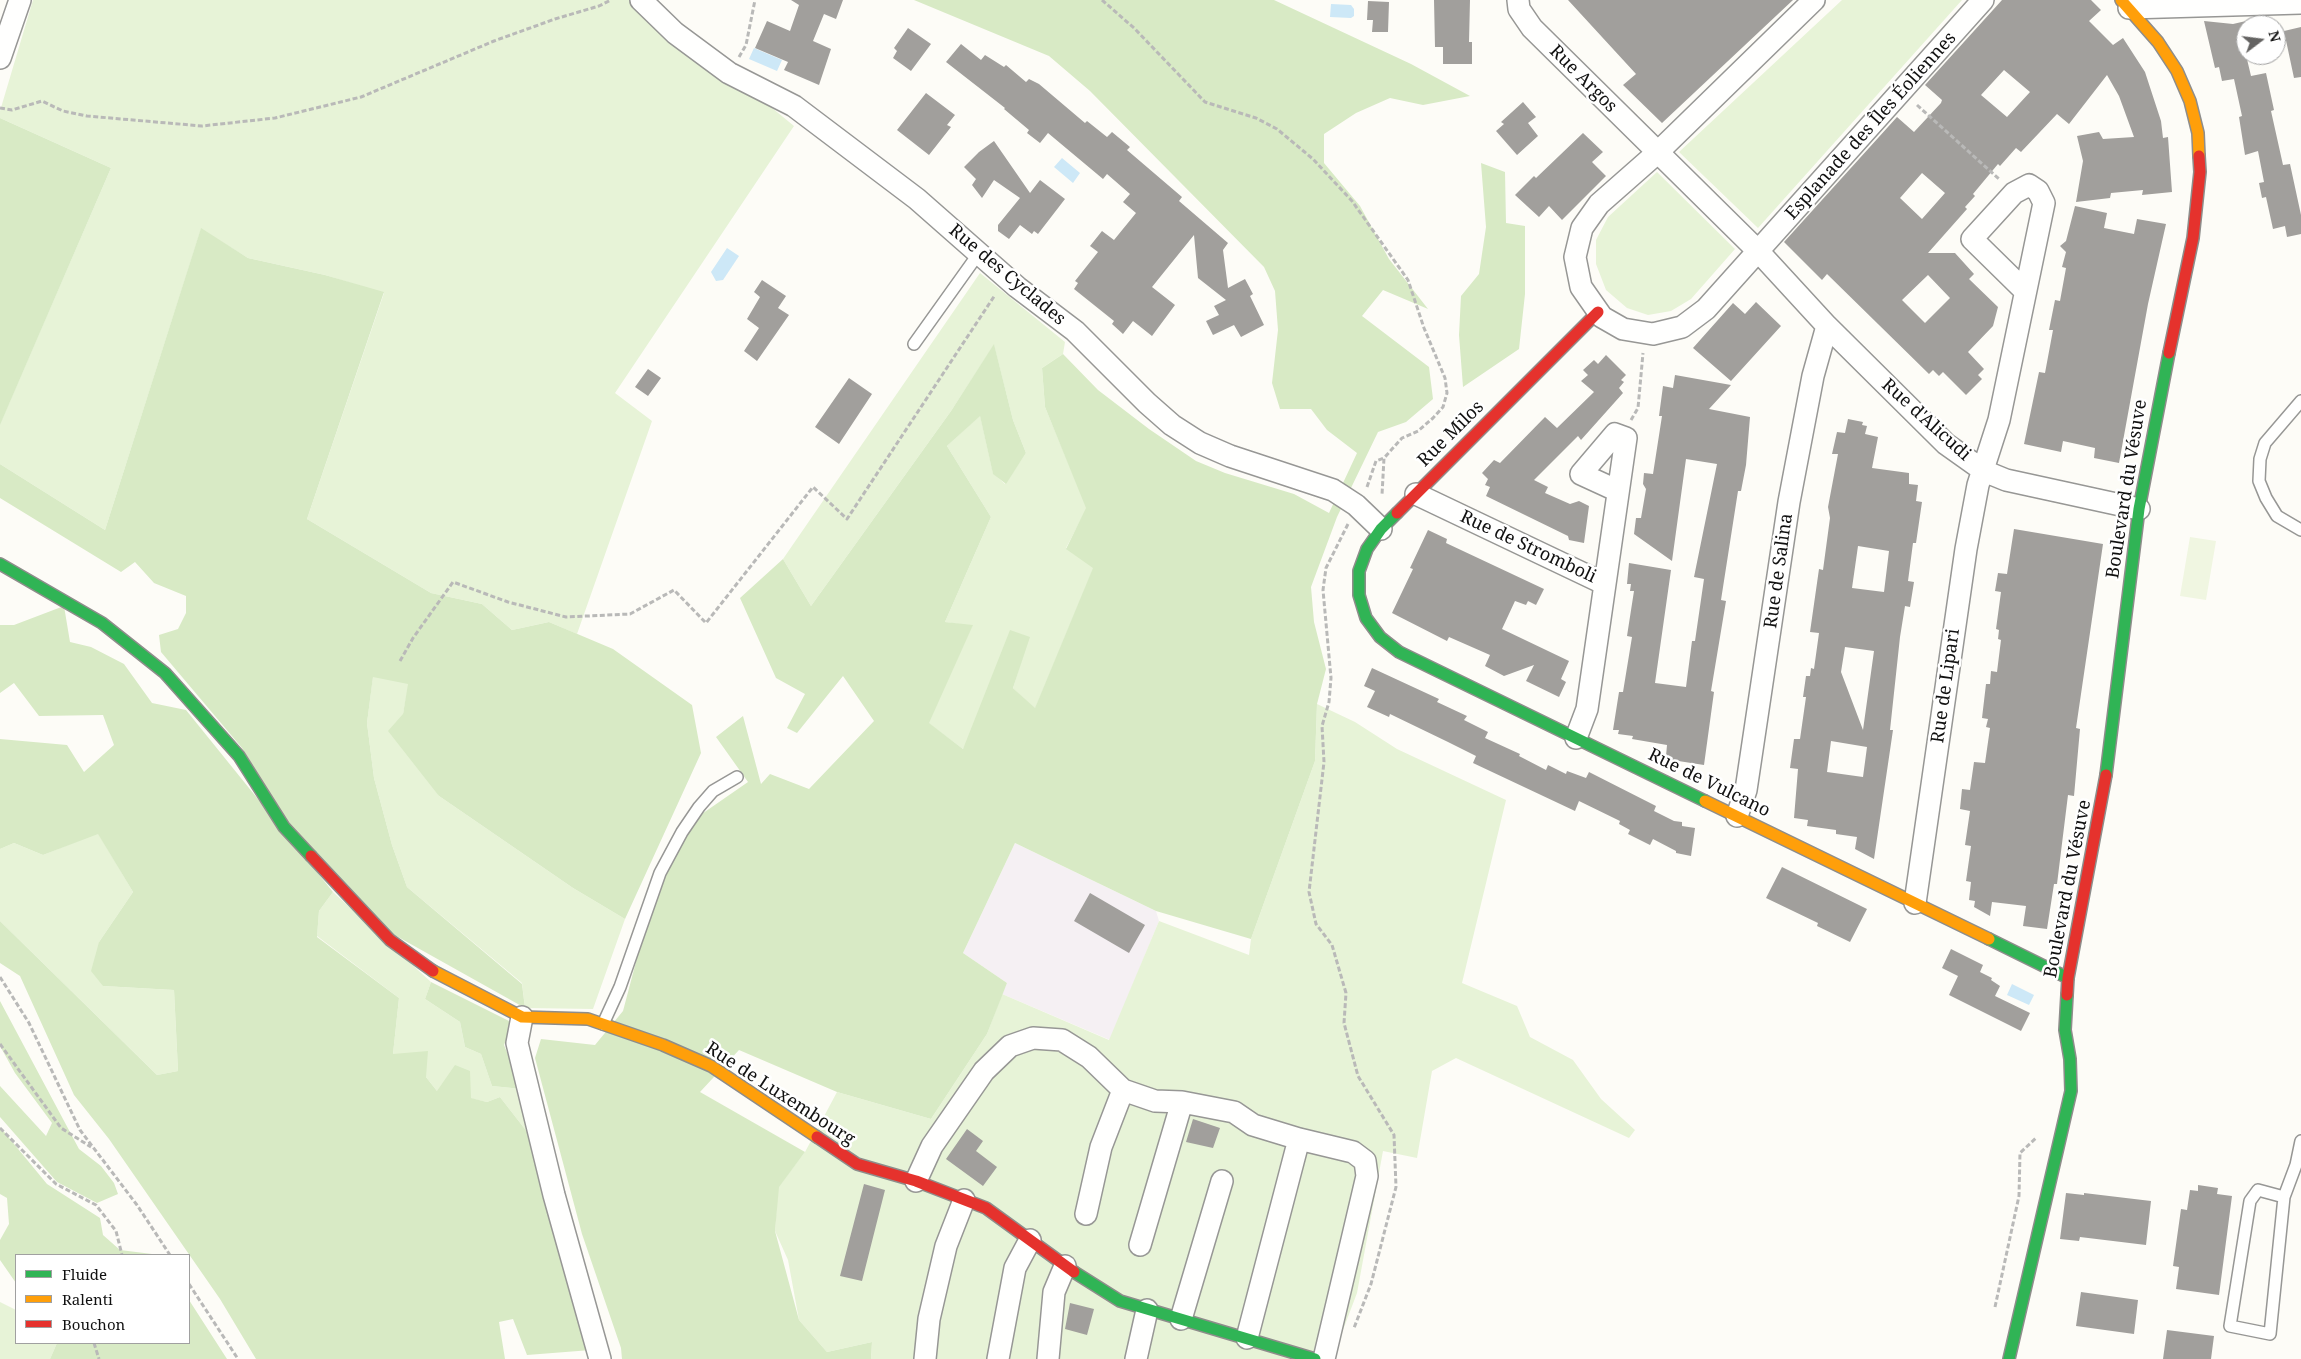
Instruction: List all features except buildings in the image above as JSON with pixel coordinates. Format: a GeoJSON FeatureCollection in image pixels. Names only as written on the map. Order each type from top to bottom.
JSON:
{"type":"FeatureCollection","features":[{"type":"Feature","properties":{"kind":"street"},"geometry":{"type":"LineString","coordinates":[[0,58],[20,0]]}},
{"type":"Feature","properties":{"kind":"street","name":"Rue des Cyclades"},"geometry":{"type":"LineString","coordinates":[[641,0],[675,33],[729,73],[794,106],[916,199],[980,253],[1006,278],[1075,331],[1147,403],[1179,429],[1200,442],[1230,456],[1333,490],[1356,505],[1381,529]]}},
{"type":"Feature","properties":{"kind":"street","name":"Rue Argos"},"geometry":{"type":"LineString","coordinates":[[1518,0],[1519,9],[1532,28],[1657,153]]}},
{"type":"Feature","properties":{"kind":"street","name":"Esplanade des Îles Éoliennes"},"geometry":{"type":"LineString","coordinates":[[1814,0],[1657,153],[1599,204],[1582,228],[1575,257],[1581,287],[1598,312],[1623,329],[1652,334],[1682,327],[1706,309],[1983,0]]}},
{"type":"Feature","properties":{"kind":"street"},"geometry":{"type":"LineString","coordinates":[[2125,4],[2301,3]]}},
{"type":"Feature","properties":{"kind":"street","name":"Boulevard du Vésuve"},"geometry":{"type":"LineString","coordinates":[[2009,1359],[2071,1091],[2070,1059],[2065,1030],[2068,978],[2104,797],[2139,509],[2156,415],[2193,238],[2200,172],[2198,133],[2190,101],[2177,70],[2158,42],[2125,4]]}},
{"type":"Feature","properties":{"kind":"street"},"geometry":{"type":"LineString","coordinates":[[1657,153],[1758,251]]}},
{"type":"Feature","properties":{"kind":"street","name":"Rue de Lipari"},"geometry":{"type":"LineString","coordinates":[[1915,903],[1966,548],[1978,485],[2000,420],[2044,203],[2038,191],[2029,185],[2014,193]]}},
{"type":"Feature","properties":{"kind":"street"},"geometry":{"type":"LineString","coordinates":[[2014,193],[1972,239],[2025,290]]}},
{"type":"Feature","properties":{"kind":"street","name":"Rue d'Alicudi"},"geometry":{"type":"LineString","coordinates":[[1758,251],[1827,326],[1946,444],[1984,471],[2006,480],[2139,509]]}},
{"type":"Feature","properties":{"kind":"street","name":"Rue Milos"},"geometry":{"type":"LineString","coordinates":[[1359,595],[1359,571],[1367,549],[1381,529],[1598,312]]}},
{"type":"Feature","properties":{"kind":"street","name":"Rue de Salina"},"geometry":{"type":"LineString","coordinates":[[1737,816],[1746,790],[1789,502],[1813,376],[1827,326]]}},
{"type":"Feature","properties":{"kind":"street"},"geometry":{"type":"LineString","coordinates":[[1605,584],[1626,438],[1615,434],[1581,474],[1618,491]]}},
{"type":"Feature","properties":{"kind":"street","name":"Rue de Stromboli"},"geometry":{"type":"LineString","coordinates":[[1416,494],[1605,584],[1587,709],[1576,738]]}},
{"type":"Feature","properties":{"kind":"street","name":"Rue de Luxembourg"},"geometry":{"type":"LineString","coordinates":[[0,564],[102,623],[165,673],[239,756],[284,827],[390,940],[428,969],[522,1017],[588,1019],[663,1045],[711,1066],[857,1164],[916,1181],[986,1208],[1065,1266],[1120,1301],[1315,1359]]}},
{"type":"Feature","properties":{"kind":"street","name":"Rue de Vulcano"},"geometry":{"type":"LineString","coordinates":[[1359,595],[1366,618],[1380,638],[1399,652],[2068,978]]}},
{"type":"Feature","properties":{"kind":"street"},"geometry":{"type":"LineString","coordinates":[[522,1017],[517,1043],[554,1194],[594,1331],[600,1359]]}},
{"type":"Feature","properties":{"kind":"street"},"geometry":{"type":"LineString","coordinates":[[916,1181],[938,1138],[984,1071],[1010,1046],[1033,1038],[1062,1040],[1089,1057],[1123,1090],[1155,1100],[1182,1102],[1234,1112],[1254,1125],[1299,1139],[1353,1152],[1365,1161],[1367,1176],[1324,1359]]}},
{"type":"Feature","properties":{"kind":"street"},"geometry":{"type":"LineString","coordinates":[[1086,1214],[1101,1147],[1123,1090]]}},
{"type":"Feature","properties":{"kind":"street"},"geometry":{"type":"LineString","coordinates":[[1140,1245],[1182,1102]]}},
{"type":"Feature","properties":{"kind":"street"},"geometry":{"type":"LineString","coordinates":[[1246,1338],[1299,1139]]}},
{"type":"Feature","properties":{"kind":"street"},"geometry":{"type":"LineString","coordinates":[[1181,1319],[1222,1181]]}},
{"type":"Feature","properties":{"kind":"street"},"geometry":{"type":"LineString","coordinates":[[925,1359],[929,1319],[946,1246],[964,1200]]}},
{"type":"Feature","properties":{"kind":"street"},"geometry":{"type":"LineString","coordinates":[[998,1359],[1015,1268],[1030,1240]]}},
{"type":"Feature","properties":{"kind":"street"},"geometry":{"type":"LineString","coordinates":[[1048,1359],[1054,1292],[1065,1266]]}},
{"type":"Feature","properties":{"kind":"street"},"geometry":{"type":"LineString","coordinates":[[1136,1359],[1147,1310]]}},
{"type":"Feature","properties":{"kind":"lane"},"geometry":{"type":"LineString","coordinates":[[914,344],[980,253]]}},
{"type":"Feature","properties":{"kind":"lane"},"geometry":{"type":"LineString","coordinates":[[2301,401],[2265,443],[2260,466],[2260,481],[2266,498],[2278,516],[2301,530]]}},
{"type":"Feature","properties":{"kind":"lane"},"geometry":{"type":"LineString","coordinates":[[603,1024],[620,987],[660,873],[682,832],[698,806],[713,791],[737,777]]}},
{"type":"Feature","properties":{"kind":"lane"},"geometry":{"type":"LineString","coordinates":[[2284,1197],[2258,1190],[2250,1201],[2230,1326],[2270,1334],[2284,1197],[2296,1165],[2301,1141]]}},
{"type":"Feature","properties":{"kind":"path"},"geometry":{"type":"LineString","coordinates":[[0,108],[12,110],[42,102],[63,111],[87,116],[202,126],[275,118],[360,96],[494,41],[555,19],[600,6],[611,0]]}},
{"type":"Feature","properties":{"kind":"path"},"geometry":{"type":"LineString","coordinates":[[729,73],[746,45],[755,0]]}},
{"type":"Feature","properties":{"kind":"path"},"geometry":{"type":"LineString","coordinates":[[1102,0],[1134,28],[1205,102],[1256,118],[1277,129],[1313,159],[1352,201],[1408,280],[1424,328],[1445,378],[1447,393],[1443,407],[1418,431],[1402,438],[1384,458],[1376,461],[1367,489],[1356,505],[1326,568],[1323,590],[1331,678],[1329,702],[1322,726],[1324,762],[1309,892],[1316,924],[1332,944],[1346,994],[1344,1023],[1358,1076],[1394,1135],[1396,1187],[1371,1284],[1352,1334]]}},
{"type":"Feature","properties":{"kind":"path"},"geometry":{"type":"LineString","coordinates":[[1902,91],[2014,193]]}},
{"type":"Feature","properties":{"kind":"path"},"geometry":{"type":"LineString","coordinates":[[400,661],[413,638],[453,582],[508,602],[566,617],[630,614],[674,590],[706,624],[814,487],[847,520],[1006,278]]}},
{"type":"Feature","properties":{"kind":"path"},"geometry":{"type":"LineString","coordinates":[[1621,436],[1638,408],[1645,333]]}},
{"type":"Feature","properties":{"kind":"path"},"geometry":{"type":"LineString","coordinates":[[1382,503],[1384,458]]}},
{"type":"Feature","properties":{"kind":"path"},"geometry":{"type":"LineString","coordinates":[[0,977],[28,1023],[80,1130],[137,1206],[169,1254]]}},
{"type":"Feature","properties":{"kind":"path"},"geometry":{"type":"LineString","coordinates":[[0,1044],[61,1128],[94,1149]]}},
{"type":"Feature","properties":{"kind":"path"},"geometry":{"type":"LineString","coordinates":[[0,1128],[56,1184],[96,1205],[116,1231],[122,1254]]}},
{"type":"Feature","properties":{"kind":"path"},"geometry":{"type":"LineString","coordinates":[[190,1286],[238,1359]]}},
{"type":"Feature","properties":{"kind":"path"},"geometry":{"type":"LineString","coordinates":[[94,1344],[99,1359]]}},
{"type":"Feature","properties":{"kind":"shaded area"},"geometry":{"type":"Polygon","coordinates":[[[1015,843],[1156,911],[1159,921],[1110,1040],[1002,994],[1007,983],[963,953],[1015,843]]]}},
{"type":"Feature","properties":{"kind":"green space"},"geometry":{"type":"Polygon","coordinates":[[[33,0],[641,0],[794,126],[615,393],[652,421],[577,634],[549,622],[512,630],[482,604],[431,593],[307,519],[384,293],[325,275],[248,258],[201,229],[105,530],[0,464],[0,424],[111,168],[0,118],[0,111],[33,0]]]}},
{"type":"Feature","properties":{"kind":"green space"},"geometry":{"type":"Polygon","coordinates":[[[914,0],[1274,0],[1411,64],[1470,96],[1423,105],[1390,98],[1356,113],[1324,134],[1324,163],[1360,206],[1389,259],[1428,309],[1383,290],[1362,316],[1429,367],[1433,399],[1406,422],[1378,432],[1337,517],[1311,587],[1314,622],[1326,669],[1317,704],[1315,761],[1251,939],[1156,911],[1015,843],[963,953],[1007,983],[987,1034],[931,1119],[837,1092],[739,1050],[700,1092],[805,1152],[779,1187],[775,1231],[799,1320],[827,1352],[872,1342],[871,1359],[622,1359],[621,1348],[582,1234],[535,1058],[541,1039],[595,1045],[623,1011],[650,909],[675,851],[696,818],[748,782],[716,737],[743,716],[761,784],[770,774],[809,789],[874,721],[843,676],[797,733],[787,728],[805,694],[776,678],[740,598],[783,559],[811,606],[951,411],[994,344],[1013,420],[1026,453],[1006,484],[993,474],[980,416],[947,446],[991,517],[945,622],[973,625],[929,723],[963,749],[1010,630],[1030,637],[1013,688],[1035,708],[1093,568],[1066,549],[1086,508],[1045,407],[1042,368],[1063,354],[1098,390],[1149,429],[1196,461],[1225,473],[1294,494],[1329,513],[1357,453],[1327,430],[1311,409],[1280,409],[1272,383],[1278,330],[1275,291],[1264,267],[1090,91],[1049,56],[914,0]]]}},
{"type":"Feature","properties":{"kind":"green space"},"geometry":{"type":"Polygon","coordinates":[[[1842,0],[1962,0],[1758,228],[1679,152],[1842,0]]]}},
{"type":"Feature","properties":{"kind":"green space"},"geometry":{"type":"Polygon","coordinates":[[[0,118],[111,168],[0,425],[0,118]]]}},
{"type":"Feature","properties":{"kind":"green space"},"geometry":{"type":"Polygon","coordinates":[[[1481,163],[1505,172],[1506,223],[1525,226],[1525,294],[1519,349],[1463,387],[1459,335],[1461,296],[1479,274],[1486,227],[1481,163]]]}},
{"type":"Feature","properties":{"kind":"green space"},"geometry":{"type":"Polygon","coordinates":[[[1657,172],[1735,249],[1691,299],[1671,311],[1648,315],[1627,308],[1606,290],[1596,264],[1596,240],[1608,217],[1657,172]]]}},
{"type":"Feature","properties":{"kind":"green space"},"geometry":{"type":"Polygon","coordinates":[[[201,228],[248,258],[325,275],[384,292],[307,519],[431,593],[482,604],[512,630],[549,622],[613,649],[692,705],[701,753],[625,919],[573,888],[439,796],[388,731],[403,714],[408,684],[373,677],[367,723],[374,778],[392,845],[407,887],[522,984],[525,1008],[391,933],[286,821],[242,748],[161,652],[159,635],[178,629],[186,613],[186,596],[154,583],[135,562],[121,572],[0,498],[0,464],[105,530],[201,228]]]}},
{"type":"Feature","properties":{"kind":"green space"},"geometry":{"type":"Polygon","coordinates":[[[980,273],[1065,342],[1063,354],[1042,368],[1045,407],[1087,508],[1066,548],[1094,567],[1035,709],[1013,688],[1029,637],[963,749],[928,723],[972,626],[945,622],[991,517],[947,446],[980,415],[993,473],[1005,484],[1026,453],[1013,420],[994,345],[951,411],[811,606],[783,559],[980,273]]]}},
{"type":"Feature","properties":{"kind":"green space"},"geometry":{"type":"Polygon","coordinates":[[[2190,537],[2216,541],[2206,600],[2180,596],[2190,537]]]}},
{"type":"Feature","properties":{"kind":"green space"},"geometry":{"type":"Polygon","coordinates":[[[64,606],[70,642],[91,647],[124,664],[152,703],[186,710],[333,892],[319,911],[317,937],[399,998],[393,1054],[428,1051],[426,1077],[437,1091],[455,1065],[470,1071],[471,1098],[487,1102],[500,1097],[528,1133],[591,1350],[527,1355],[513,1319],[499,1322],[505,1359],[256,1359],[190,1254],[109,1139],[74,1095],[20,976],[0,963],[0,921],[157,1075],[178,1071],[174,990],[103,986],[91,971],[99,942],[133,892],[98,834],[43,855],[14,843],[0,849],[0,739],[67,745],[84,772],[114,745],[103,715],[39,716],[14,683],[0,693],[0,625],[14,625],[64,606]]]}},
{"type":"Feature","properties":{"kind":"green space"},"geometry":{"type":"Polygon","coordinates":[[[373,676],[409,683],[403,714],[439,796],[573,888],[625,919],[593,1009],[525,1008],[522,983],[407,887],[392,845],[374,778],[367,723],[373,676]]]}},
{"type":"Feature","properties":{"kind":"green space"},"geometry":{"type":"Polygon","coordinates":[[[1317,704],[1355,722],[1397,749],[1506,800],[1462,983],[1517,1006],[1530,1037],[1573,1060],[1601,1099],[1635,1130],[1629,1138],[1456,1058],[1432,1071],[1417,1158],[1383,1151],[1357,1293],[1332,1359],[871,1359],[872,1342],[827,1352],[799,1320],[788,1260],[775,1231],[778,1187],[805,1152],[837,1092],[931,1119],[987,1034],[1002,994],[1109,1040],[1159,921],[1249,955],[1251,939],[1315,761],[1317,704]]]}},
{"type":"Feature","properties":{"kind":"green space"},"geometry":{"type":"Polygon","coordinates":[[[98,833],[133,892],[99,942],[103,986],[174,990],[178,1071],[157,1075],[0,921],[0,849],[14,843],[43,855],[98,833]]]}},
{"type":"Feature","properties":{"kind":"green space"},"geometry":{"type":"Polygon","coordinates":[[[333,892],[431,982],[425,999],[460,1022],[465,1047],[481,1054],[492,1086],[522,1089],[528,1133],[500,1097],[487,1102],[437,1091],[426,1077],[393,1054],[399,998],[317,936],[319,911],[333,892]]]}},
{"type":"Feature","properties":{"kind":"green space"},"geometry":{"type":"Polygon","coordinates":[[[431,982],[513,1023],[504,1045],[522,1089],[492,1086],[481,1054],[465,1047],[460,1022],[425,999],[431,982]]]}},
{"type":"Feature","properties":{"kind":"green space"},"geometry":{"type":"Polygon","coordinates":[[[0,1001],[79,1149],[101,1166],[114,1183],[118,1194],[97,1203],[57,1182],[0,1117],[0,1086],[46,1136],[52,1123],[15,1073],[0,1046],[0,1001]]]}},
{"type":"Feature","properties":{"kind":"green space"},"geometry":{"type":"Polygon","coordinates":[[[0,1127],[47,1184],[100,1218],[103,1235],[120,1250],[152,1254],[15,1254],[15,1282],[0,1260],[0,1240],[9,1224],[7,1198],[0,1194],[0,1127]]]}},
{"type":"Feature","properties":{"kind":"green space"},"geometry":{"type":"Polygon","coordinates":[[[0,1302],[15,1310],[15,1344],[57,1344],[50,1359],[0,1359],[0,1302]]]}},
{"type":"Feature","properties":{"kind":"green space"},"geometry":{"type":"Polygon","coordinates":[[[190,1302],[227,1359],[50,1359],[57,1344],[190,1344],[190,1302]]]}},
{"type":"Feature","properties":{"kind":"water"},"geometry":{"type":"Polygon","coordinates":[[[1331,4],[1351,5],[1354,9],[1354,16],[1351,18],[1330,17],[1331,4]]]}},
{"type":"Feature","properties":{"kind":"water"},"geometry":{"type":"Polygon","coordinates":[[[754,48],[782,60],[777,71],[749,59],[754,48]]]}},
{"type":"Feature","properties":{"kind":"water"},"geometry":{"type":"Polygon","coordinates":[[[1062,158],[1080,173],[1073,183],[1054,167],[1062,158]]]}},
{"type":"Feature","properties":{"kind":"water"},"geometry":{"type":"Polygon","coordinates":[[[727,248],[739,256],[723,280],[716,281],[711,272],[727,248]]]}},
{"type":"Feature","properties":{"kind":"water"},"geometry":{"type":"Polygon","coordinates":[[[2012,984],[2034,995],[2029,1005],[2007,995],[2012,984]]]}},
{"type":"Feature","properties":{"kind":"traffic: fast"},"geometry":{"type":"LineString","coordinates":[[2106,775],[2139,509],[2169,353]]}},
{"type":"Feature","properties":{"kind":"traffic: fast"},"geometry":{"type":"LineString","coordinates":[[1397,513],[1381,529],[1367,549],[1359,571],[1359,595],[1366,618],[1380,637],[1399,652],[1705,801]]}},
{"type":"Feature","properties":{"kind":"traffic: fast"},"geometry":{"type":"LineString","coordinates":[[0,564],[102,623],[165,673],[239,756],[284,827],[311,856]]}},
{"type":"Feature","properties":{"kind":"traffic: fast"},"geometry":{"type":"LineString","coordinates":[[1989,939],[2068,978]]}},
{"type":"Feature","properties":{"kind":"traffic: fast"},"geometry":{"type":"LineString","coordinates":[[2009,1359],[2071,1091],[2070,1059],[2065,1030],[2067,995]]}},
{"type":"Feature","properties":{"kind":"traffic: fast"},"geometry":{"type":"LineString","coordinates":[[1074,1272],[1120,1301],[1315,1359]]}},
{"type":"Feature","properties":{"kind":"traffic: slow"},"geometry":{"type":"LineString","coordinates":[[2121,0],[2158,42],[2177,71],[2190,101],[2198,133],[2199,156]]}},
{"type":"Feature","properties":{"kind":"traffic: slow"},"geometry":{"type":"LineString","coordinates":[[1705,801],[1989,939]]}},
{"type":"Feature","properties":{"kind":"traffic: slow"},"geometry":{"type":"LineString","coordinates":[[433,971],[522,1017],[588,1019],[663,1045],[711,1066],[817,1137]]}},
{"type":"Feature","properties":{"kind":"traffic: jam"},"geometry":{"type":"LineString","coordinates":[[2169,353],[2193,238],[2200,172],[2199,156]]}},
{"type":"Feature","properties":{"kind":"traffic: jam"},"geometry":{"type":"LineString","coordinates":[[1397,513],[1598,312]]}},
{"type":"Feature","properties":{"kind":"traffic: jam"},"geometry":{"type":"LineString","coordinates":[[2067,995],[2068,978],[2106,775]]}},
{"type":"Feature","properties":{"kind":"traffic: jam"},"geometry":{"type":"LineString","coordinates":[[311,856],[390,940],[433,971]]}},
{"type":"Feature","properties":{"kind":"traffic: jam"},"geometry":{"type":"LineString","coordinates":[[817,1137],[857,1164],[916,1181],[986,1208],[1074,1272]]}}]}
